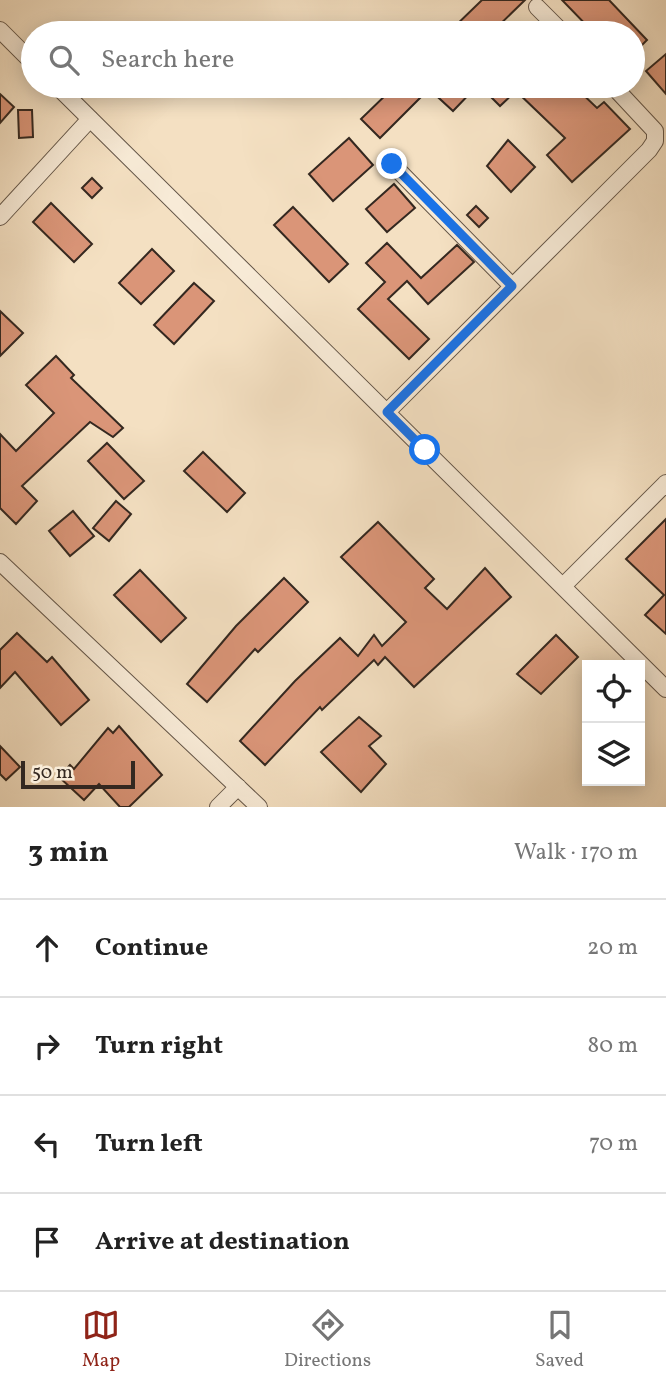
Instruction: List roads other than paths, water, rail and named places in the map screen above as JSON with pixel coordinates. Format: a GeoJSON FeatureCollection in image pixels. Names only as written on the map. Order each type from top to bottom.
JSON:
{"type":"FeatureCollection","features":[{"type":"Feature","properties":{"kind":"street"},"geometry":{"type":"LineString","coordinates":[[537,7],[550,21]]}},
{"type":"Feature","properties":{"kind":"street"},"geometry":{"type":"LineString","coordinates":[[0,30],[21,51]]}},
{"type":"Feature","properties":{"kind":"street"},"geometry":{"type":"LineString","coordinates":[[69,98],[666,689]]}},
{"type":"Feature","properties":{"kind":"street"},"geometry":{"type":"LineString","coordinates":[[387,412],[655,141],[655,131],[625,98]]}},
{"type":"Feature","properties":{"kind":"street"},"geometry":{"type":"LineString","coordinates":[[0,217],[90,119]]}},
{"type":"Feature","properties":{"kind":"street"},"geometry":{"type":"LineString","coordinates":[[392,164],[512,286]]}},
{"type":"Feature","properties":{"kind":"street"},"geometry":{"type":"LineString","coordinates":[[564,586],[666,483]]}},
{"type":"Feature","properties":{"kind":"street"},"geometry":{"type":"LineString","coordinates":[[0,562],[259,807]]}},
{"type":"Feature","properties":{"kind":"street"},"geometry":{"type":"LineString","coordinates":[[218,807],[238,787]]}}]}
